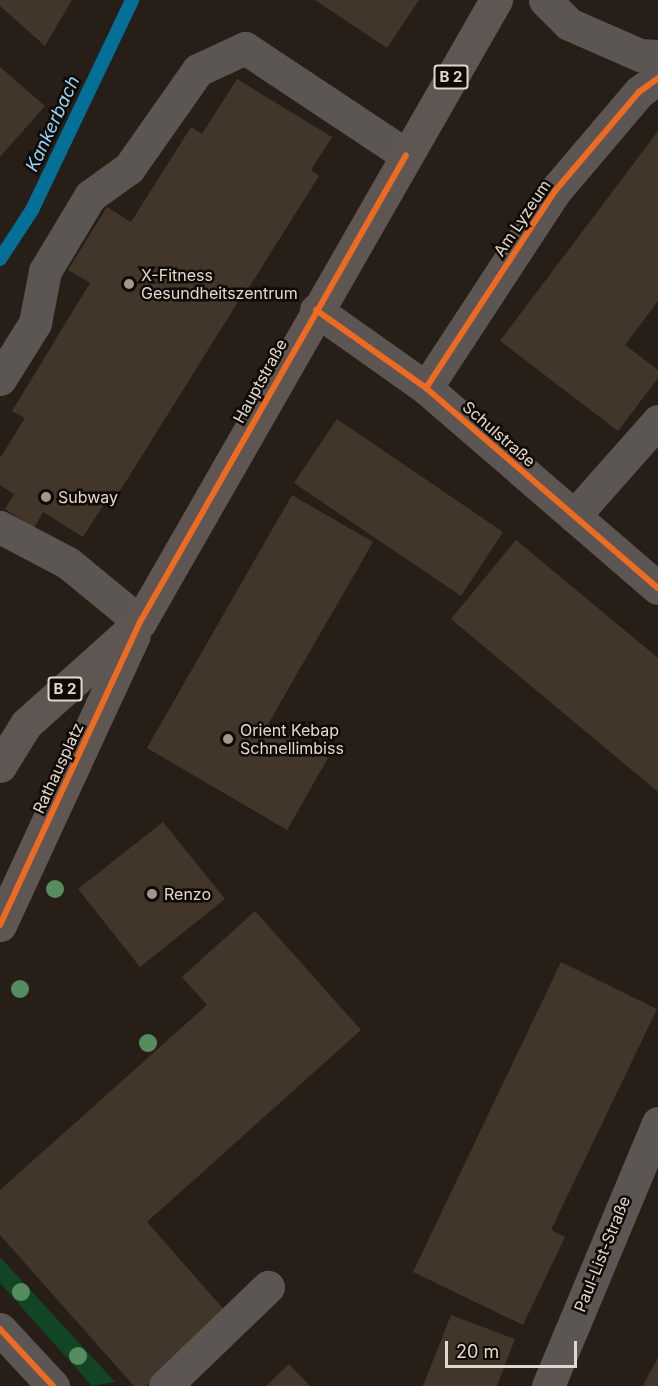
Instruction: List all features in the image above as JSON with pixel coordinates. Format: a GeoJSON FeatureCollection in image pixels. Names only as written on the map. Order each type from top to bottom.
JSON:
{"type":"FeatureCollection","features":[{"type":"Feature","properties":{"kind":"main road","name":"Hauptstraße"},"geometry":{"type":"LineString","coordinates":[[0,766],[26,724],[140,622],[316,310],[496,0]]}},
{"type":"Feature","properties":{"kind":"main road","name":"Rathausplatz"},"geometry":{"type":"LineString","coordinates":[[0,925],[140,622]]}},
{"type":"Feature","properties":{"kind":"street"},"geometry":{"type":"LineString","coordinates":[[545,0],[569,24],[640,55],[658,56]]}},
{"type":"Feature","properties":{"kind":"street"},"geometry":{"type":"LineString","coordinates":[[0,379],[35,323],[45,271],[90,196],[129,168],[198,70],[245,48],[406,154]]}},
{"type":"Feature","properties":{"kind":"street","name":"Am Lyzeum"},"geometry":{"type":"LineString","coordinates":[[426,388],[555,191],[639,92],[658,78]]}},
{"type":"Feature","properties":{"kind":"street","name":"Schulstraße"},"geometry":{"type":"LineString","coordinates":[[316,310],[426,388],[658,588]]}},
{"type":"Feature","properties":{"kind":"street"},"geometry":{"type":"LineString","coordinates":[[574,516],[658,421]]}},
{"type":"Feature","properties":{"kind":"street"},"geometry":{"type":"LineString","coordinates":[[0,526],[68,563],[140,622]]}},
{"type":"Feature","properties":{"kind":"street","name":"Paul-List-Straße"},"geometry":{"type":"LineString","coordinates":[[548,1386],[658,1123]]}},
{"type":"Feature","properties":{"kind":"street"},"geometry":{"type":"LineString","coordinates":[[165,1386],[268,1287]]}},
{"type":"Feature","properties":{"kind":"street"},"geometry":{"type":"LineString","coordinates":[[0,1329],[53,1386]]}},
{"type":"Feature","properties":{"kind":"green space"},"geometry":{"type":"Polygon","coordinates":[[[0,1257],[115,1382],[92,1386],[0,1283],[0,1257]]]}},
{"type":"Feature","properties":{"kind":"building"},"geometry":{"type":"Polygon","coordinates":[[[0,0],[72,0],[45,46],[0,6],[0,0]]]}},
{"type":"Feature","properties":{"kind":"building"},"geometry":{"type":"Polygon","coordinates":[[[315,0],[419,0],[387,48],[315,0]]]}},
{"type":"Feature","properties":{"kind":"building"},"geometry":{"type":"Polygon","coordinates":[[[0,67],[45,106],[0,157],[0,67]]]}},
{"type":"Feature","properties":{"kind":"building"},"geometry":{"type":"Polygon","coordinates":[[[237,79],[332,137],[311,170],[319,176],[243,297],[235,293],[241,297],[118,494],[113,490],[83,537],[43,512],[34,528],[5,509],[14,494],[0,485],[0,458],[25,418],[12,411],[90,283],[68,270],[107,207],[131,222],[191,127],[202,134],[237,79]]]}},
{"type":"Feature","properties":{"kind":"building"},"geometry":{"type":"Polygon","coordinates":[[[658,131],[658,301],[625,345],[658,370],[658,378],[618,431],[500,341],[658,131]]]}},
{"type":"Feature","properties":{"kind":"building"},"geometry":{"type":"Polygon","coordinates":[[[337,419],[503,532],[461,596],[294,483],[337,419]]]}},
{"type":"Feature","properties":{"kind":"building"},"geometry":{"type":"Polygon","coordinates":[[[292,495],[373,542],[268,724],[328,758],[287,830],[147,748],[292,495]]]}},
{"type":"Feature","properties":{"kind":"building"},"geometry":{"type":"Polygon","coordinates":[[[516,540],[658,658],[658,792],[451,619],[516,540]]]}},
{"type":"Feature","properties":{"kind":"building","name":"Renzo"},"geometry":{"type":"Polygon","coordinates":[[[163,822],[225,899],[140,967],[78,889],[163,822]]]}},
{"type":"Feature","properties":{"kind":"building"},"geometry":{"type":"Polygon","coordinates":[[[255,911],[361,1030],[147,1222],[227,1313],[146,1386],[134,1386],[0,1235],[0,1190],[207,1005],[182,977],[255,911]]]}},
{"type":"Feature","properties":{"kind":"building"},"geometry":{"type":"Polygon","coordinates":[[[561,962],[657,1009],[551,1230],[565,1237],[523,1325],[413,1272],[561,962]]]}},
{"type":"Feature","properties":{"kind":"building"},"geometry":{"type":"Polygon","coordinates":[[[451,1315],[515,1339],[497,1386],[423,1386],[451,1315]]]}},
{"type":"Feature","properties":{"kind":"building"},"geometry":{"type":"Polygon","coordinates":[[[658,1357],[658,1386],[643,1386],[658,1357]]]}},
{"type":"Feature","properties":{"kind":"building"},"geometry":{"type":"Polygon","coordinates":[[[289,1364],[310,1386],[266,1386],[289,1364]]]}},
{"type":"Feature","properties":{"kind":"waterway","name":"Kankerbach"},"geometry":{"type":"LineString","coordinates":[[0,259],[32,210],[132,0]]}},
{"type":"Feature","properties":{"kind":"cycle path"},"geometry":{"type":"LineString","coordinates":[[426,388],[555,191],[639,92],[658,78]]}},
{"type":"Feature","properties":{"kind":"cycle path"},"geometry":{"type":"LineString","coordinates":[[0,925],[140,622],[406,155]]}},
{"type":"Feature","properties":{"kind":"cycle path"},"geometry":{"type":"LineString","coordinates":[[316,310],[426,388],[658,588]]}},
{"type":"Feature","properties":{"kind":"cycle path"},"geometry":{"type":"LineString","coordinates":[[0,1329],[53,1386]]}},
{"type":"Feature","properties":{"kind":"place","name":"X-Fitness Gesundheitszentrum"},"geometry":{"type":"Point","coordinates":[129,284]}},
{"type":"Feature","properties":{"kind":"place","name":"Subway"},"geometry":{"type":"Point","coordinates":[46,497]}},
{"type":"Feature","properties":{"kind":"place","name":"Orient Kebap Schnellimbiss"},"geometry":{"type":"Point","coordinates":[228,739]}},
{"type":"Feature","properties":{"kind":"place","name":"Renzo"},"geometry":{"type":"Point","coordinates":[152,894]}}]}
